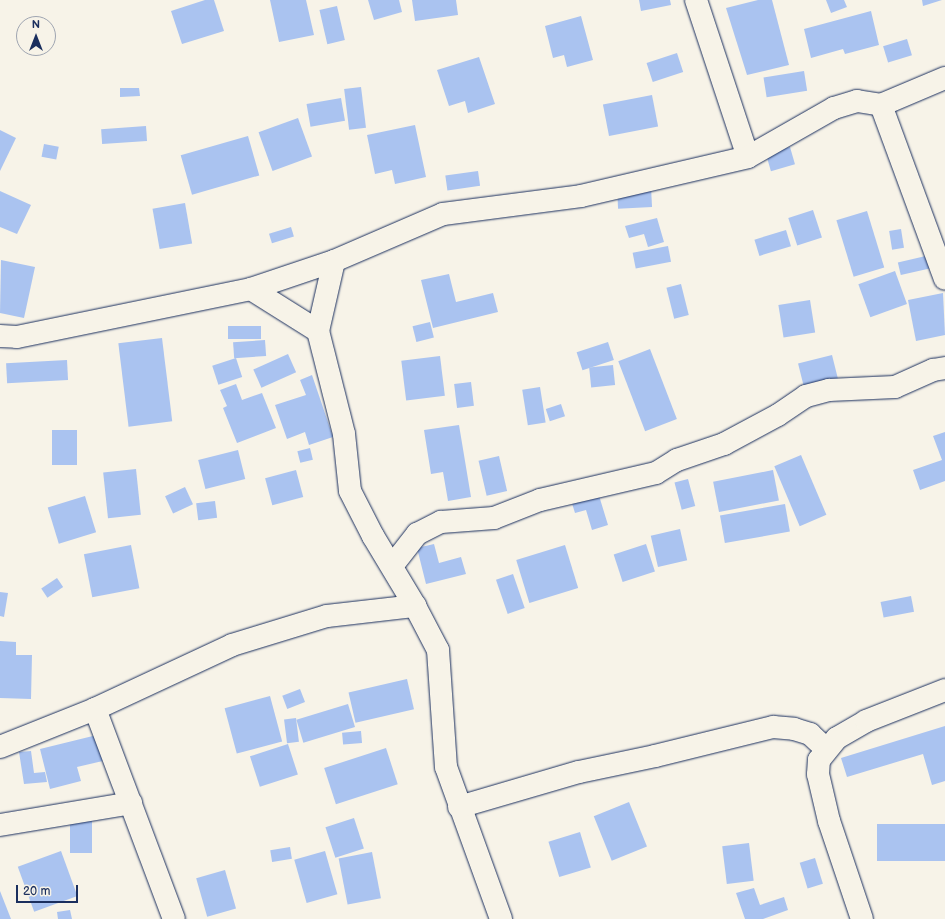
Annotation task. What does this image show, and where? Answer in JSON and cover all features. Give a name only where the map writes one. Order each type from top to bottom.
[{"type":"street","points":[[696,0],[748,157]]},
{"type":"street","points":[[0,336],[17,337],[251,288],[334,261],[443,214],[581,196],[748,157],[834,108],[857,101],[881,105],[945,78]]},
{"type":"street","points":[[881,105],[945,279]]},
{"type":"street","points":[[334,261],[318,331],[344,434],[350,491],[372,536],[392,566],[438,650],[446,767],[459,807],[501,919]]},
{"type":"street","points":[[251,288],[318,331]]},
{"type":"street","points":[[392,566],[417,534],[441,522],[494,518],[540,500],[656,473],[677,460],[724,444],[778,415],[806,396],[829,390],[895,387],[933,370],[945,368]]},
{"type":"street","points":[[0,747],[96,709],[232,646],[327,616],[415,606]]},
{"type":"street","points":[[862,919],[829,821],[818,774],[819,760],[826,749],[837,738],[866,721],[945,690]]},
{"type":"street","points":[[96,709],[174,919]]},
{"type":"street","points":[[459,807],[579,772],[655,756],[773,727],[794,729],[810,734],[826,749]]},
{"type":"street","points":[[0,825],[131,803]]},
{"type":"building","points":[[205,0],[214,0],[224,31],[182,44],[171,11]]},
{"type":"building","points":[[270,0],[306,0],[314,35],[279,42]]},
{"type":"building","points":[[368,0],[399,0],[402,12],[374,20]]},
{"type":"building","points":[[412,0],[456,0],[458,15],[415,21]]},
{"type":"building","points":[[639,0],[670,0],[671,5],[641,11]]},
{"type":"building","points":[[758,0],[772,0],[789,65],[747,75],[726,8]]},
{"type":"building","points":[[826,0],[844,0],[847,7],[831,13]]},
{"type":"building","points":[[922,0],[942,0],[923,6]]},
{"type":"building","points":[[337,6],[345,40],[327,44],[319,10]]},
{"type":"building","points":[[871,11],[879,45],[845,54],[843,49],[811,58],[804,29]]},
{"type":"building","points":[[581,16],[593,60],[567,67],[564,55],[553,58],[545,26]]},
{"type":"building","points":[[907,39],[912,55],[888,63],[883,46]]},
{"type":"building","points":[[677,53],[683,72],[653,82],[647,63]]},
{"type":"building","points":[[479,57],[495,104],[468,113],[465,101],[449,106],[437,70]]},
{"type":"building","points":[[804,71],[807,91],[767,97],[764,77]]},
{"type":"building","points":[[361,87],[366,128],[349,130],[344,89]]},
{"type":"building","points":[[120,88],[139,88],[140,96],[120,97]]},
{"type":"building","points":[[652,95],[658,126],[609,136],[603,105]]},
{"type":"building","points":[[341,98],[345,121],[311,127],[307,104]]},
{"type":"building","points":[[298,118],[312,157],[273,171],[259,132]]},
{"type":"building","points":[[415,125],[426,177],[395,184],[392,170],[375,174],[367,135]]},
{"type":"building","points":[[146,126],[147,141],[102,144],[101,129]]},
{"type":"building","points":[[0,130],[16,138],[0,171]]},
{"type":"building","points":[[248,136],[259,175],[192,195],[181,155]]},
{"type":"building","points":[[44,144],[59,147],[56,160],[42,157]]},
{"type":"building","points":[[790,147],[795,164],[771,171],[766,154]]},
{"type":"building","points":[[478,171],[480,186],[447,190],[445,176]]},
{"type":"building","points":[[651,187],[652,207],[618,209],[617,189]]},
{"type":"building","points":[[0,191],[31,205],[17,234],[0,227]]},
{"type":"building","points":[[185,203],[192,243],[160,249],[153,209]]},
{"type":"building","points":[[813,210],[822,238],[797,246],[788,218]]},
{"type":"building","points":[[867,211],[884,267],[854,277],[836,220]]},
{"type":"building","points":[[657,218],[664,242],[648,247],[644,234],[629,238],[625,226]]},
{"type":"building","points":[[291,227],[294,237],[272,243],[269,234]]},
{"type":"building","points":[[901,229],[904,248],[892,250],[889,231]]},
{"type":"building","points":[[786,230],[791,246],[759,256],[754,240]]},
{"type":"building","points":[[668,246],[671,262],[636,269],[633,253]]},
{"type":"building","points":[[930,255],[933,268],[901,275],[898,262]]},
{"type":"building","points":[[1,260],[35,267],[24,318],[0,313]]},
{"type":"building","points":[[895,271],[907,304],[870,317],[858,284]]},
{"type":"building","points":[[449,274],[456,302],[493,293],[498,312],[433,328],[421,280]]},
{"type":"building","points":[[681,284],[689,315],[674,319],[666,288]]},
{"type":"building","points":[[943,293],[945,335],[916,341],[908,300]]},
{"type":"building","points":[[810,300],[815,333],[784,338],[778,305]]},
{"type":"building","points":[[430,322],[434,338],[416,342],[413,326]]},
{"type":"building","points":[[228,326],[261,326],[261,339],[228,339]]},
{"type":"building","points":[[162,338],[172,421],[129,427],[118,343]]},
{"type":"building","points":[[265,340],[266,356],[234,358],[233,342]]},
{"type":"building","points":[[608,342],[614,360],[582,370],[577,352]]},
{"type":"building","points":[[650,349],[677,419],[645,431],[618,361]]},
{"type":"building","points":[[288,354],[296,372],[261,388],[253,369]]},
{"type":"building","points":[[832,355],[839,384],[805,393],[798,363]]},
{"type":"building","points":[[440,356],[445,396],[406,400],[401,361]]},
{"type":"building","points":[[236,358],[242,377],[218,385],[212,366]]},
{"type":"building","points":[[67,360],[68,380],[7,383],[6,363]]},
{"type":"building","points":[[613,365],[615,385],[591,387],[589,368]]},
{"type":"building","points":[[312,375],[333,437],[309,445],[305,432],[287,439],[275,405],[306,395],[300,380]]},
{"type":"building","points":[[471,382],[474,406],[457,408],[454,384]]},
{"type":"building","points":[[236,384],[242,400],[262,393],[276,428],[237,443],[223,408],[227,406],[220,390]]},
{"type":"building","points":[[540,387],[546,423],[528,425],[522,390]]},
{"type":"building","points":[[561,404],[565,416],[550,421],[546,409]]},
{"type":"building","points":[[459,425],[471,497],[448,501],[443,472],[431,474],[424,430]]},
{"type":"building","points":[[52,430],[77,430],[77,465],[52,465]]},
{"type":"building","points":[[945,432],[945,481],[920,490],[913,470],[942,460],[933,436]]},
{"type":"building","points":[[310,448],[313,460],[300,463],[297,451]]},
{"type":"building","points":[[238,450],[245,479],[205,489],[198,460]]},
{"type":"building","points":[[801,455],[826,515],[800,526],[774,466]]},
{"type":"building","points":[[499,456],[507,491],[487,496],[479,461]]},
{"type":"building","points":[[136,469],[141,515],[108,518],[103,472]]},
{"type":"building","points":[[296,470],[303,497],[272,505],[265,478]]},
{"type":"building","points":[[773,470],[779,500],[719,512],[713,482]]},
{"type":"building","points":[[688,479],[695,506],[682,510],[674,483]]},
{"type":"building","points":[[185,487],[193,504],[173,514],[165,496]]},
{"type":"building","points":[[597,489],[608,525],[592,530],[586,510],[575,513],[570,497]]},
{"type":"building","points":[[85,496],[96,532],[59,544],[48,507]]},
{"type":"building","points":[[215,501],[217,518],[198,520],[196,503]]},
{"type":"building","points":[[785,504],[790,532],[725,543],[720,515]]},
{"type":"building","points":[[680,529],[687,560],[658,567],[651,536]]},
{"type":"building","points":[[434,544],[439,563],[461,557],[466,574],[426,584],[417,548]]},
{"type":"building","points":[[646,544],[655,572],[623,582],[614,555]]},
{"type":"building","points":[[131,545],[139,588],[92,597],[84,554]]},
{"type":"building","points":[[565,545],[578,588],[529,603],[516,560]]},
{"type":"building","points":[[513,574],[525,608],[508,614],[496,580]]},
{"type":"building","points":[[57,578],[63,587],[47,598],[41,589]]},
{"type":"building","points":[[0,592],[8,593],[4,617],[0,616]]},
{"type":"building","points":[[911,596],[914,612],[884,618],[881,602]]},
{"type":"building","points":[[0,641],[16,642],[16,655],[32,655],[31,699],[0,698]]},
{"type":"building","points":[[407,679],[414,709],[356,723],[349,692]]},
{"type":"building","points":[[300,689],[305,702],[287,709],[282,696]]},
{"type":"building","points":[[270,696],[282,741],[237,754],[225,708]]},
{"type":"building","points":[[348,704],[355,727],[303,743],[296,720]]},
{"type":"building","points":[[296,718],[299,742],[287,743],[284,719]]},
{"type":"building","points":[[945,726],[945,781],[932,785],[923,754],[847,777],[841,758]]},
{"type":"building","points":[[361,731],[362,743],[343,745],[342,733]]},
{"type":"building","points":[[101,734],[107,760],[77,767],[81,781],[50,789],[40,749]]},
{"type":"building","points":[[288,744],[298,774],[260,787],[250,756]]},
{"type":"building","points":[[386,748],[398,784],[336,804],[324,768]]},
{"type":"building","points":[[31,751],[34,773],[45,772],[47,782],[24,784],[19,752]]},
{"type":"building","points":[[629,802],[647,847],[612,861],[594,816]]},
{"type":"building","points":[[354,818],[364,848],[335,858],[325,827]]},
{"type":"building","points":[[70,820],[92,820],[92,853],[70,853]]},
{"type":"building","points":[[877,824],[945,824],[945,861],[877,861]]},
{"type":"building","points":[[580,832],[591,867],[559,877],[548,842]]},
{"type":"building","points":[[749,843],[754,881],[727,884],[722,846]]},
{"type":"building","points":[[290,847],[292,859],[272,862],[270,850]]},
{"type":"building","points":[[61,851],[77,896],[34,912],[18,867]]},
{"type":"building","points":[[325,851],[337,894],[307,903],[294,860]]},
{"type":"building","points":[[372,852],[381,898],[348,905],[339,858]]},
{"type":"building","points":[[815,858],[823,884],[808,888],[800,863]]},
{"type":"building","points":[[225,870],[236,908],[207,917],[196,878]]},
{"type":"building","points":[[754,888],[760,905],[784,897],[788,910],[763,919],[745,919],[736,893]]},
{"type":"building","points":[[0,891],[11,919],[0,919]]},
{"type":"building","points":[[70,910],[72,919],[58,919],[57,912]]}]
